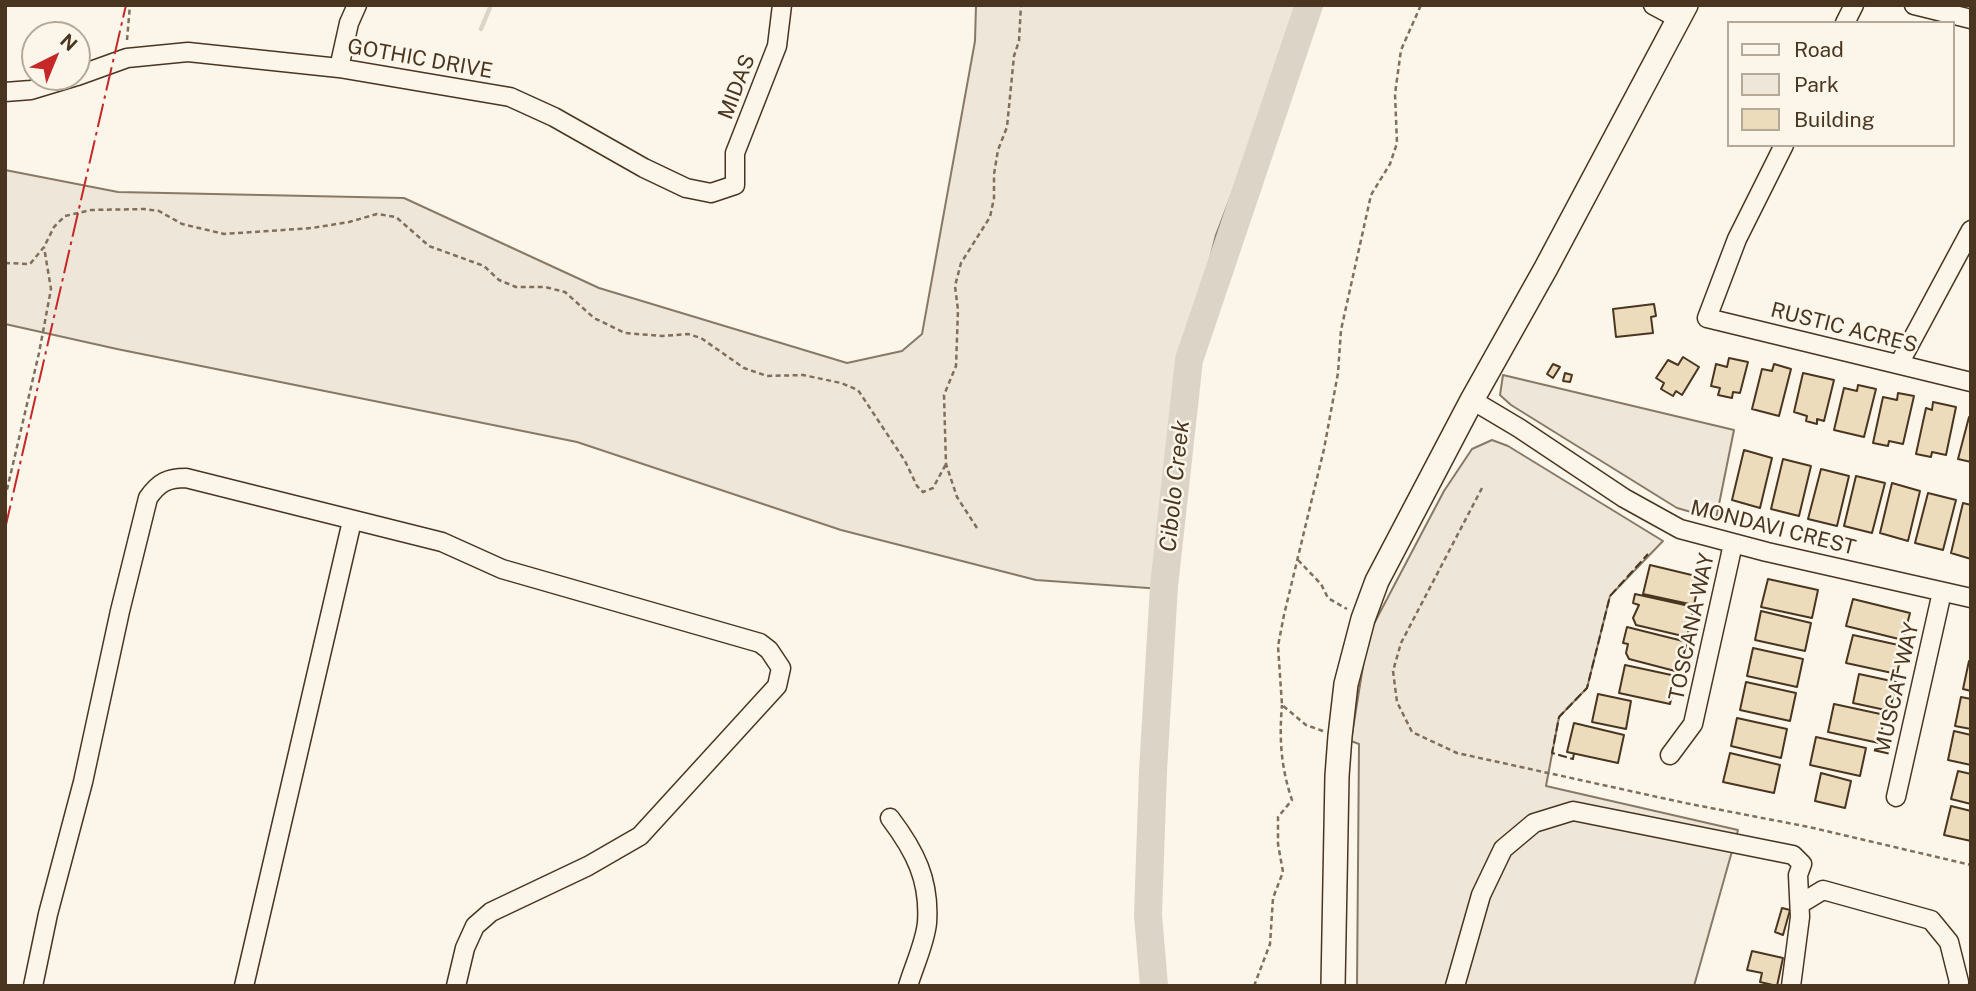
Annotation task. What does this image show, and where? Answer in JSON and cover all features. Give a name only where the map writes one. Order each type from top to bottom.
[{"type":"main road","points":[[1333,986],[1340,736],[1346,684],[1363,619],[1377,581],[1472,400],[1546,268],[1682,12]]},
{"type":"street","points":[[339,68],[349,23],[357,5]]},
{"type":"street","name":"MIDAS","points":[[735,185],[735,153],[777,46],[782,5]]},
{"type":"street","points":[[1653,5],[1682,12]]},
{"type":"street","points":[[1846,21],[1854,5]]},
{"type":"street","points":[[1914,5],[1971,19]]},
{"type":"street","name":"GOTHIC DRIVE","points":[[91,71],[127,58],[188,52],[339,68],[510,97],[554,117],[644,168],[686,188],[710,194],[735,185]]},
{"type":"street","name":"RUSTIC ACRES","points":[[1783,147],[1737,239],[1707,318],[1971,382]]},
{"type":"street","points":[[1899,365],[1971,230]]},
{"type":"street","name":"MONDAVI CREST","points":[[1472,400],[1624,498],[1680,529],[1733,544],[1971,598]]},
{"type":"street","points":[[33,986],[148,498],[157,485],[171,478],[187,478],[442,542],[502,569],[760,643],[789,667],[777,686],[640,836],[589,866],[491,912],[475,926],[465,948],[456,986]]},
{"type":"street","points":[[244,986],[352,521]]},
{"type":"street","name":"TOSCANA WAY","points":[[1670,755],[1693,724],[1733,544]]},
{"type":"street","name":"MUSCAT WAY","points":[[1896,797],[1942,592]]},
{"type":"street","points":[[1455,986],[1481,895],[1503,849],[1534,823],[1573,811],[1793,855],[1802,864],[1798,875],[1800,918],[1791,986]]},
{"type":"street","points":[[890,818],[906,840],[925,877],[927,925],[908,986]]},
{"type":"street","points":[[1800,904],[1823,890],[1931,920],[1949,942],[1958,986]]},
{"type":"path","points":[[127,58],[130,5]]},
{"type":"path","points":[[977,528],[957,497],[946,464],[944,395],[956,366],[956,286],[961,263],[990,217],[998,150],[1007,127],[1014,56],[1019,41],[1021,5]]},
{"type":"path","points":[[1254,986],[1270,944],[1273,898],[1283,872],[1278,844],[1278,817],[1292,800],[1279,742],[1282,705],[1278,646],[1283,615],[1324,449],[1338,373],[1340,330],[1371,195],[1390,164],[1397,143],[1395,94],[1401,50],[1421,5]]},
{"type":"path","points":[[5,263],[30,264],[44,247],[54,227],[65,216],[91,210],[144,208],[159,211],[182,225],[225,234],[312,228],[377,214],[396,217],[429,246],[484,266],[499,280],[516,286],[545,287],[565,292],[594,318],[625,333],[662,336],[688,334],[701,338],[744,368],[767,376],[803,375],[841,383],[858,390],[923,492],[933,488],[946,464]]},
{"type":"path","points":[[5,498],[51,289],[44,247]]},
{"type":"path","points":[[1482,488],[1401,643],[1393,671],[1396,702],[1412,732],[1457,753],[1685,803],[1810,827],[1971,865]]},
{"type":"path","points":[[1298,560],[1321,584],[1328,597],[1363,619]]},
{"type":"path","points":[[1282,705],[1306,725],[1340,736]]},
{"type":"green space","points":[[976,5],[1323,5],[1276,79],[1216,235],[1180,378],[1160,531],[1162,589],[1036,580],[841,530],[577,442],[5,324],[5,170],[118,192],[404,198],[599,288],[847,363],[902,351],[922,334],[975,41]]},
{"type":"green space","points":[[1503,375],[1734,430],[1716,519],[1677,508],[1511,405],[1500,395]]},
{"type":"green space","points":[[1492,440],[1508,446],[1663,541],[1610,596],[1587,688],[1559,717],[1546,786],[1738,830],[1694,986],[1357,986],[1359,744],[1351,741],[1368,635],[1444,491],[1472,449]]},
{"type":"building","points":[[1654,304],[1656,316],[1651,317],[1653,333],[1616,337],[1613,309]]},
{"type":"building","points":[[1683,357],[1699,367],[1682,395],[1676,391],[1673,396],[1661,389],[1664,383],[1656,378],[1668,360],[1678,365]]},
{"type":"building","points":[[1729,358],[1748,362],[1740,393],[1733,392],[1732,398],[1718,395],[1720,388],[1711,386],[1716,364],[1727,367]]},
{"type":"building","points":[[1553,364],[1560,367],[1553,378],[1547,374]]},
{"type":"building","points":[[1774,364],[1791,369],[1779,416],[1752,409],[1762,369],[1772,371]]},
{"type":"building","points":[[1565,373],[1572,375],[1570,382],[1563,381]]},
{"type":"building","points":[[1803,373],[1834,380],[1824,421],[1817,419],[1817,424],[1806,421],[1807,416],[1794,412]]},
{"type":"building","points":[[1858,385],[1876,389],[1864,437],[1834,430],[1844,388],[1857,391]]},
{"type":"building","points":[[1898,393],[1914,396],[1903,444],[1889,441],[1888,446],[1873,443],[1883,397],[1897,400]]},
{"type":"building","points":[[1933,402],[1956,407],[1946,455],[1932,452],[1931,457],[1916,454],[1926,408],[1932,410]]},
{"type":"building","points":[[1969,417],[1971,418],[1971,462],[1958,459]]},
{"type":"building","points":[[1744,450],[1772,458],[1760,508],[1732,500]]},
{"type":"building","points":[[1783,459],[1811,466],[1799,516],[1771,509]]},
{"type":"building","points":[[1821,469],[1849,476],[1837,526],[1808,519]]},
{"type":"building","points":[[1856,476],[1885,483],[1872,533],[1844,526]]},
{"type":"building","points":[[1892,483],[1920,491],[1908,541],[1880,533]]},
{"type":"building","points":[[1928,493],[1956,500],[1943,550],[1915,543]]},
{"type":"building","points":[[1963,503],[1971,505],[1971,559],[1951,553]]},
{"type":"building","points":[[1650,565],[1700,577],[1694,605],[1643,594]]},
{"type":"building","points":[[1768,579],[1818,590],[1812,618],[1761,607]]},
{"type":"building","points":[[1635,594],[1694,607],[1687,637],[1636,625],[1633,618],[1639,605],[1633,603]]},
{"type":"building","points":[[1853,599],[1910,613],[1903,640],[1846,626]]},
{"type":"building","points":[[1761,611],[1811,623],[1805,651],[1755,640]]},
{"type":"building","points":[[1627,627],[1687,642],[1679,672],[1629,659],[1626,653],[1628,644],[1623,643]]},
{"type":"building","points":[[1853,635],[1903,646],[1897,674],[1846,663]]},
{"type":"building","points":[[1753,648],[1803,659],[1797,687],[1747,676]]},
{"type":"building","points":[[1971,661],[1971,691],[1963,689]]},
{"type":"building","points":[[1625,665],[1676,676],[1670,704],[1619,693]]},
{"type":"building","points":[[1859,674],[1896,682],[1890,711],[1853,703]]},
{"type":"building","points":[[1746,682],[1796,693],[1790,721],[1740,710]]},
{"type":"building","points":[[1598,694],[1631,701],[1626,729],[1592,722]]},
{"type":"building","points":[[1961,697],[1971,699],[1971,729],[1955,726]]},
{"type":"building","points":[[1834,704],[1885,715],[1879,743],[1828,732]]},
{"type":"building","points":[[1737,718],[1787,729],[1781,758],[1731,746]]},
{"type":"building","points":[[1574,723],[1624,735],[1618,763],[1567,752]]},
{"type":"building","points":[[1954,731],[1971,735],[1971,765],[1948,760]]},
{"type":"building","points":[[1816,737],[1866,748],[1860,776],[1810,765]]},
{"type":"building","points":[[1730,753],[1780,765],[1774,793],[1723,782]]},
{"type":"building","points":[[1958,771],[1971,774],[1971,804],[1951,799]]},
{"type":"building","points":[[1821,773],[1851,781],[1845,808],[1815,801]]},
{"type":"building","points":[[1951,806],[1971,811],[1971,841],[1944,835]]},
{"type":"building","points":[[1782,908],[1790,910],[1783,935],[1775,932]]},
{"type":"building","points":[[1752,951],[1783,958],[1777,986],[1760,982],[1762,973],[1747,970]]},
{"type":"waterway","points":[[481,29],[491,5]]},
{"type":"waterway","name":"Cibolo Creek","points":[[1154,986],[1148,915],[1153,771],[1164,586],[1189,360],[1309,5]]},
{"type":"fence","points":[[1574,753],[1573,759],[1552,753],[1559,717],[1587,688],[1610,596],[1648,554]]},
{"type":"power","points":[[5,529],[126,5]]}]
